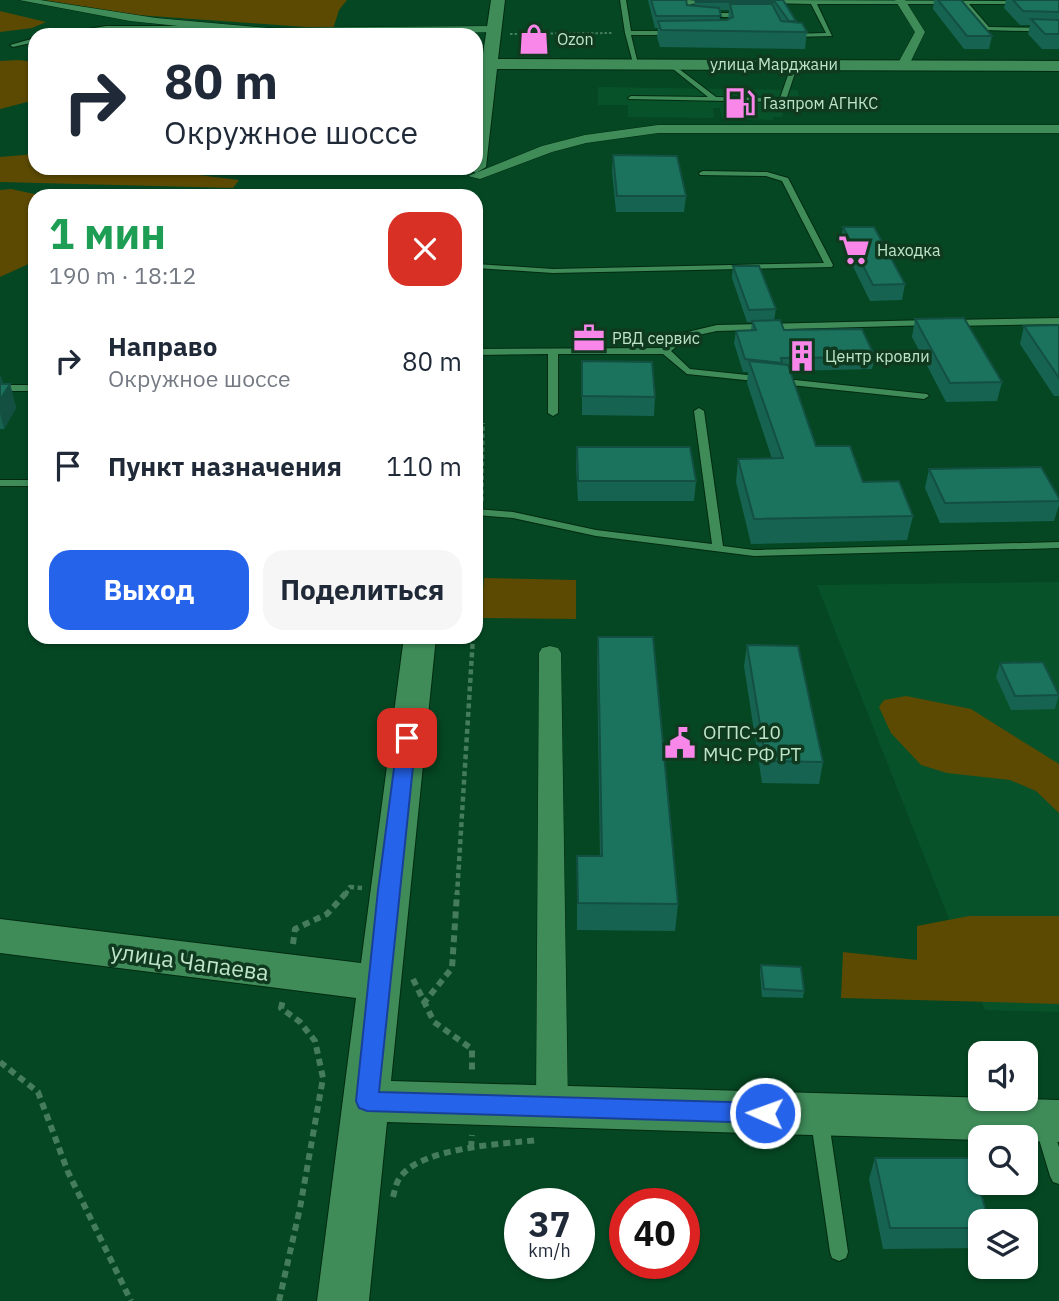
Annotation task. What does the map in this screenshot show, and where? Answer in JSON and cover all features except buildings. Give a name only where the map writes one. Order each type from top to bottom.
[{"type":"street","points":[[24,0],[136,18],[227,28]]},
{"type":"street","points":[[483,112],[498,0]]},
{"type":"street","points":[[901,1],[920,32],[903,65]]},
{"type":"street","points":[[483,29],[494,29]]},
{"type":"street","name":"улица Марджани","points":[[489,64],[1059,66]]},
{"type":"street","points":[[483,174],[547,149],[585,139],[658,129],[1059,129]]},
{"type":"street","points":[[343,1301],[380,984],[388,890],[419,644]]},
{"type":"street","points":[[547,1123],[550,653]]},
{"type":"street","name":"улица Чапаева","points":[[0,936],[380,984]]},
{"type":"street","points":[[367,1101],[547,1123],[819,1114],[1050,1121]]},
{"type":"lane","points":[[623,0],[636,64]]},
{"type":"lane","points":[[784,35],[830,35],[813,1]]},
{"type":"lane","points":[[963,1],[987,29],[1059,30]]},
{"type":"lane","points":[[719,2],[688,2],[691,15],[748,15]]},
{"type":"lane","points":[[760,2],[1023,3]]},
{"type":"lane","points":[[722,15],[724,24]]},
{"type":"lane","points":[[628,33],[677,33]]},
{"type":"lane","points":[[13,45],[28,42]]},
{"type":"lane","points":[[670,64],[715,99]]},
{"type":"lane","points":[[631,98],[783,100],[794,64]]},
{"type":"lane","points":[[483,266],[553,271],[829,265],[785,180],[767,174],[703,173]]},
{"type":"lane","points":[[483,352],[665,351],[686,335],[718,328],[1059,321]]},
{"type":"lane","points":[[665,351],[687,371],[924,396]]},
{"type":"lane","points":[[553,352],[553,413]]},
{"type":"lane","points":[[0,388],[28,387]]},
{"type":"lane","points":[[699,411],[718,548]]},
{"type":"lane","points":[[0,483],[28,483]]},
{"type":"lane","points":[[483,513],[513,515],[596,533],[754,553],[1059,545]]},
{"type":"lane","points":[[819,1114],[839,1252]]},
{"type":"lane","points":[[1050,1121],[1059,1176]]},
{"type":"path","points":[[422,1005],[452,968],[473,644]]},
{"type":"path","points":[[0,1062],[38,1092],[68,1172],[131,1301]]},
{"type":"path","points":[[392,1199],[402,1175],[432,1158],[547,1123]]},
{"type":"shaded area","points":[[44,0],[347,0],[339,10],[333,28],[137,15]]},
{"type":"shaded area","points":[[0,11],[46,22],[32,28],[0,32]]},
{"type":"shaded area","points":[[0,61],[28,61],[28,102],[0,109]]},
{"type":"shaded area","points":[[598,87],[797,90],[804,110],[782,110],[783,117],[773,117],[773,120],[722,119],[720,108],[713,108],[714,118],[628,117],[628,105],[598,105]]},
{"type":"shaded area","points":[[28,155],[28,175],[199,175],[239,180],[233,188],[0,182],[0,157]]},
{"type":"shaded area","points":[[0,190],[28,193],[28,264],[0,277]]},
{"type":"shaded area","points":[[484,578],[576,580],[576,619],[483,618]]},
{"type":"shaded area","points":[[1059,582],[1059,1012],[985,1010],[817,585]]},
{"type":"shaded area","points":[[906,696],[971,709],[1059,764],[1059,813],[1036,791],[1010,780],[947,773],[921,765],[891,733],[879,707],[884,700]]},
{"type":"shaded area","points":[[969,916],[1059,916],[1059,1004],[841,998],[843,952],[917,960],[917,926]]},
{"type":"place","name":"Ozon","points":[[534,39]]},
{"type":"place","name":"Газпром АГНКС","points":[[740,103]]},
{"type":"place","name":"Находка","points":[[854,250]]},
{"type":"place","name":"РВД сервис","points":[[589,338]]},
{"type":"place","name":"Центр кровли","points":[[802,356]]},
{"type":"place","name":"ОГПС-10 МЧС РФ РТ","points":[[680,743]]},
{"type":"route","points":[[407,738],[388,890],[367,1101],[765,1113]]}]
